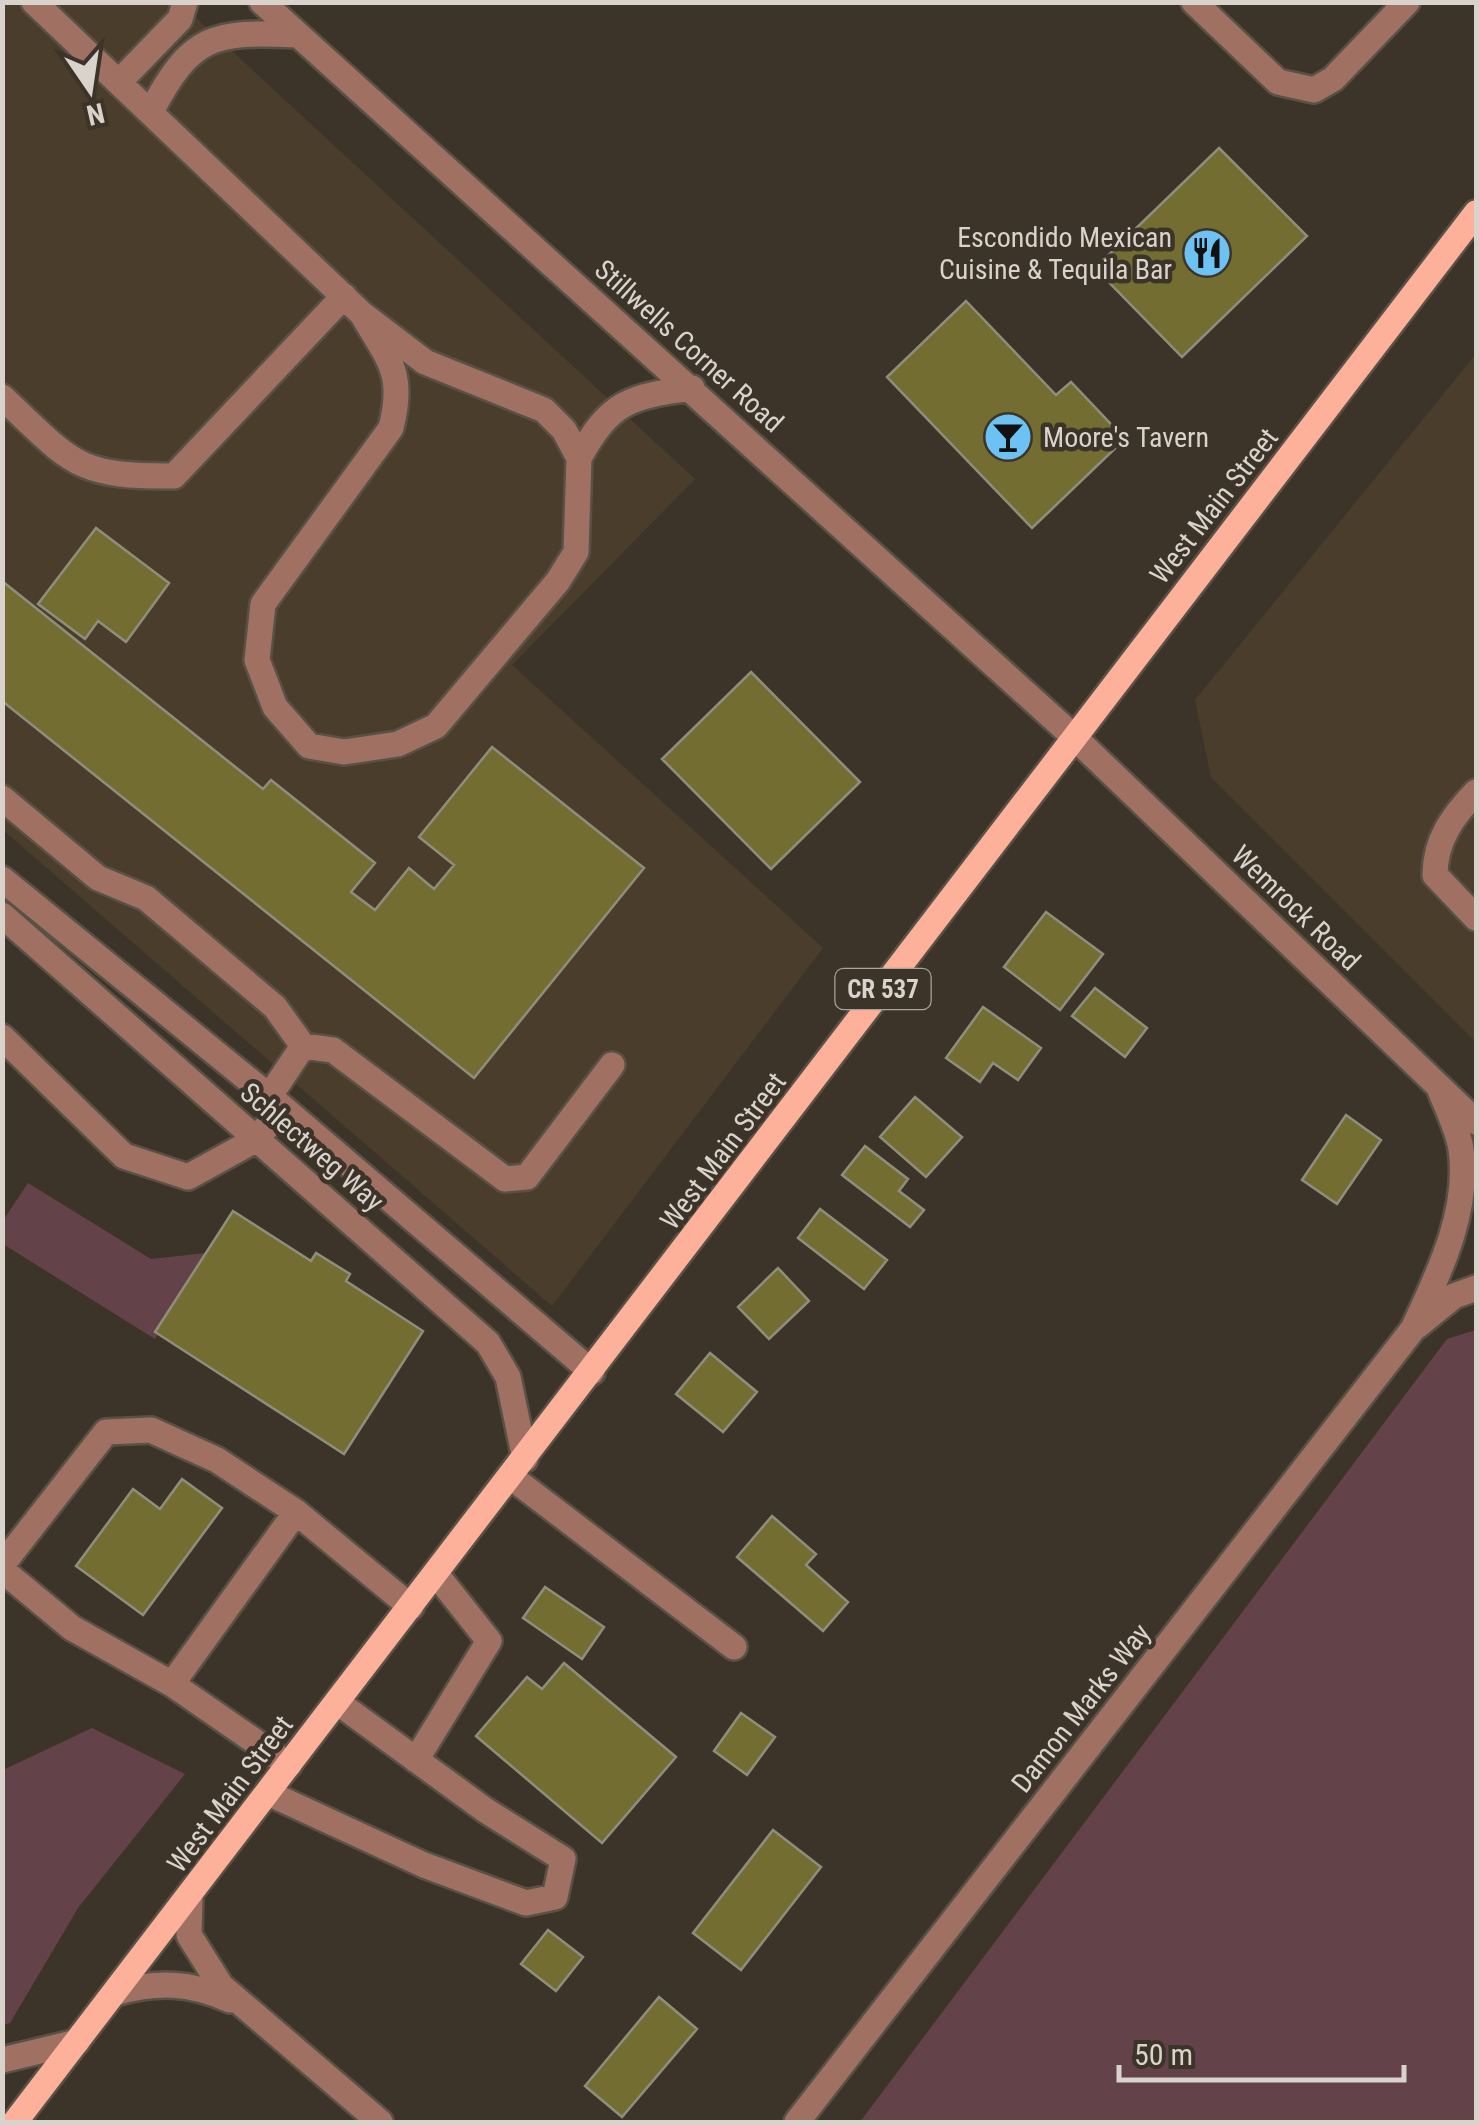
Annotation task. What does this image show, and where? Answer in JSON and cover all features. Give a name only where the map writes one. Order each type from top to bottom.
[{"type":"main road","name":"West Main Street","points":[[15,2122],[1476,214]]},
{"type":"street","points":[[34,2],[353,305],[424,362],[544,410],[564,430],[579,458]]},
{"type":"street","points":[[120,81],[172,28],[185,2]]},
{"type":"street","name":"Stillwells Corner Road","points":[[262,2],[1074,737]]},
{"type":"street","points":[[1194,2],[1278,82],[1314,90],[1333,79],[1407,2]]},
{"type":"street","points":[[152,110],[174,68],[189,51],[217,39],[252,33],[296,35]]},
{"type":"street","points":[[2,397],[72,462],[113,476],[174,476],[353,305]]},
{"type":"street","points":[[353,305],[396,372],[399,396],[390,428],[263,604],[258,660],[275,707],[310,746],[344,752],[398,744],[436,726],[558,581],[576,552],[579,458],[597,426],[634,397],[692,388]]},
{"type":"street","name":"Wemrock Road","points":[[1074,737],[1476,1122]]},
{"type":"street","points":[[1476,792],[1442,836],[1434,874],[1476,918]]},
{"type":"street","points":[[2,798],[98,878],[146,898],[276,1007],[303,1046],[332,1050],[505,1179],[527,1177],[612,1064]]},
{"type":"street","name":"Schlectweg Way","points":[[2,879],[276,1102],[592,1372]]},
{"type":"street","name":"Schlectweg Way","points":[[2,916],[488,1343],[508,1378],[518,1468]]},
{"type":"street","points":[[2,1037],[124,1156],[188,1176],[257,1138],[303,1046]]},
{"type":"street","name":"Damon Marks Way","points":[[1413,1330],[1440,1271],[1454,1224],[1459,1185],[1461,1149],[1439,1085]]},
{"type":"street","name":"Damon Marks Way","points":[[798,2122],[1413,1330],[1454,1296],[1476,1288]]},
{"type":"street","points":[[289,1765],[172,1684],[72,1628],[2,1567],[106,1432],[151,1430],[216,1460],[296,1512],[411,1606]]},
{"type":"street","points":[[518,1468],[734,1647]]},
{"type":"street","points":[[172,1684],[296,1512]]},
{"type":"street","points":[[416,1760],[489,1641],[436,1574]]},
{"type":"street","points":[[268,1793],[424,1865],[526,1903],[555,1897],[563,1859],[337,1702]]},
{"type":"street","points":[[190,1897],[189,1935],[202,1961],[235,2002],[380,2122]]},
{"type":"street","points":[[114,1993],[144,1984],[178,1984],[204,1988],[235,2002]]},
{"type":"street","points":[[2,2060],[77,2042]]},
{"type":"shaded area","points":[[3,3],[180,3],[695,479],[512,665],[823,948],[552,1306],[3,830]]},
{"type":"shaded area","points":[[1476,354],[1476,1042],[1211,777],[1195,700]]},
{"type":"shaded area","points":[[28,1183],[151,1259],[206,1253],[155,1339],[3,1244],[2,1222]]},
{"type":"shaded area","points":[[1476,1330],[1476,2122],[860,2122],[1447,1339]]},
{"type":"shaded area","points":[[92,1728],[185,1774],[78,1908],[10,2023],[3,2025],[3,1770]]},
{"type":"building","points":[[1219,148],[1307,236],[1182,357],[1095,268]]},
{"type":"building","points":[[966,301],[1056,395],[1071,382],[1125,439],[1032,528],[887,377]]},
{"type":"building","points":[[96,528],[169,583],[126,642],[98,621],[85,639],[38,604]]},
{"type":"building","points":[[2,581],[263,789],[271,780],[375,863],[351,892],[375,910],[409,868],[434,889],[454,865],[419,837],[492,747],[644,868],[474,1078],[2,701]]},
{"type":"building","points":[[751,672],[860,782],[771,869],[662,759]]},
{"type":"building","points":[[1046,912],[1103,954],[1060,1010],[1004,967]]},
{"type":"building","points":[[1095,988],[1147,1028],[1125,1057],[1072,1016]]},
{"type":"building","points":[[983,1007],[1041,1048],[1018,1080],[993,1063],[980,1082],[946,1058]]},
{"type":"building","points":[[915,1097],[962,1137],[926,1177],[880,1137]]},
{"type":"building","points":[[1346,1115],[1381,1140],[1337,1204],[1302,1180]]},
{"type":"building","points":[[865,1146],[908,1179],[899,1191],[924,1210],[910,1227],[842,1175]]},
{"type":"building","points":[[820,1209],[887,1260],[864,1289],[798,1238]]},
{"type":"building","points":[[233,1211],[311,1261],[316,1253],[350,1274],[346,1281],[423,1331],[344,1454],[155,1332]]},
{"type":"building","points":[[778,1268],[809,1301],[769,1339],[738,1307]]},
{"type":"building","points":[[710,1353],[757,1392],[723,1432],[676,1394]]},
{"type":"building","points":[[182,1479],[222,1508],[143,1615],[76,1566],[133,1489],[160,1509]]},
{"type":"building","points":[[772,1516],[816,1554],[806,1565],[848,1602],[823,1631],[737,1557]]},
{"type":"building","points":[[545,1587],[604,1627],[582,1659],[523,1618]]},
{"type":"building","points":[[564,1663],[676,1757],[602,1843],[476,1736],[527,1677],[542,1689]]},
{"type":"building","points":[[741,1713],[775,1737],[747,1775],[714,1751]]},
{"type":"building","points":[[773,1830],[821,1867],[741,1970],[693,1933]]},
{"type":"building","points":[[548,1930],[583,1957],[556,1991],[521,1964]]},
{"type":"building","points":[[659,1997],[697,2029],[622,2117],[585,2086]]},
{"type":"place","name":"Escondido Mexican Cuisine & Tequila Bar","points":[[1207,253]]},
{"type":"place","name":"Moore's Tavern","points":[[1008,437]]}]
